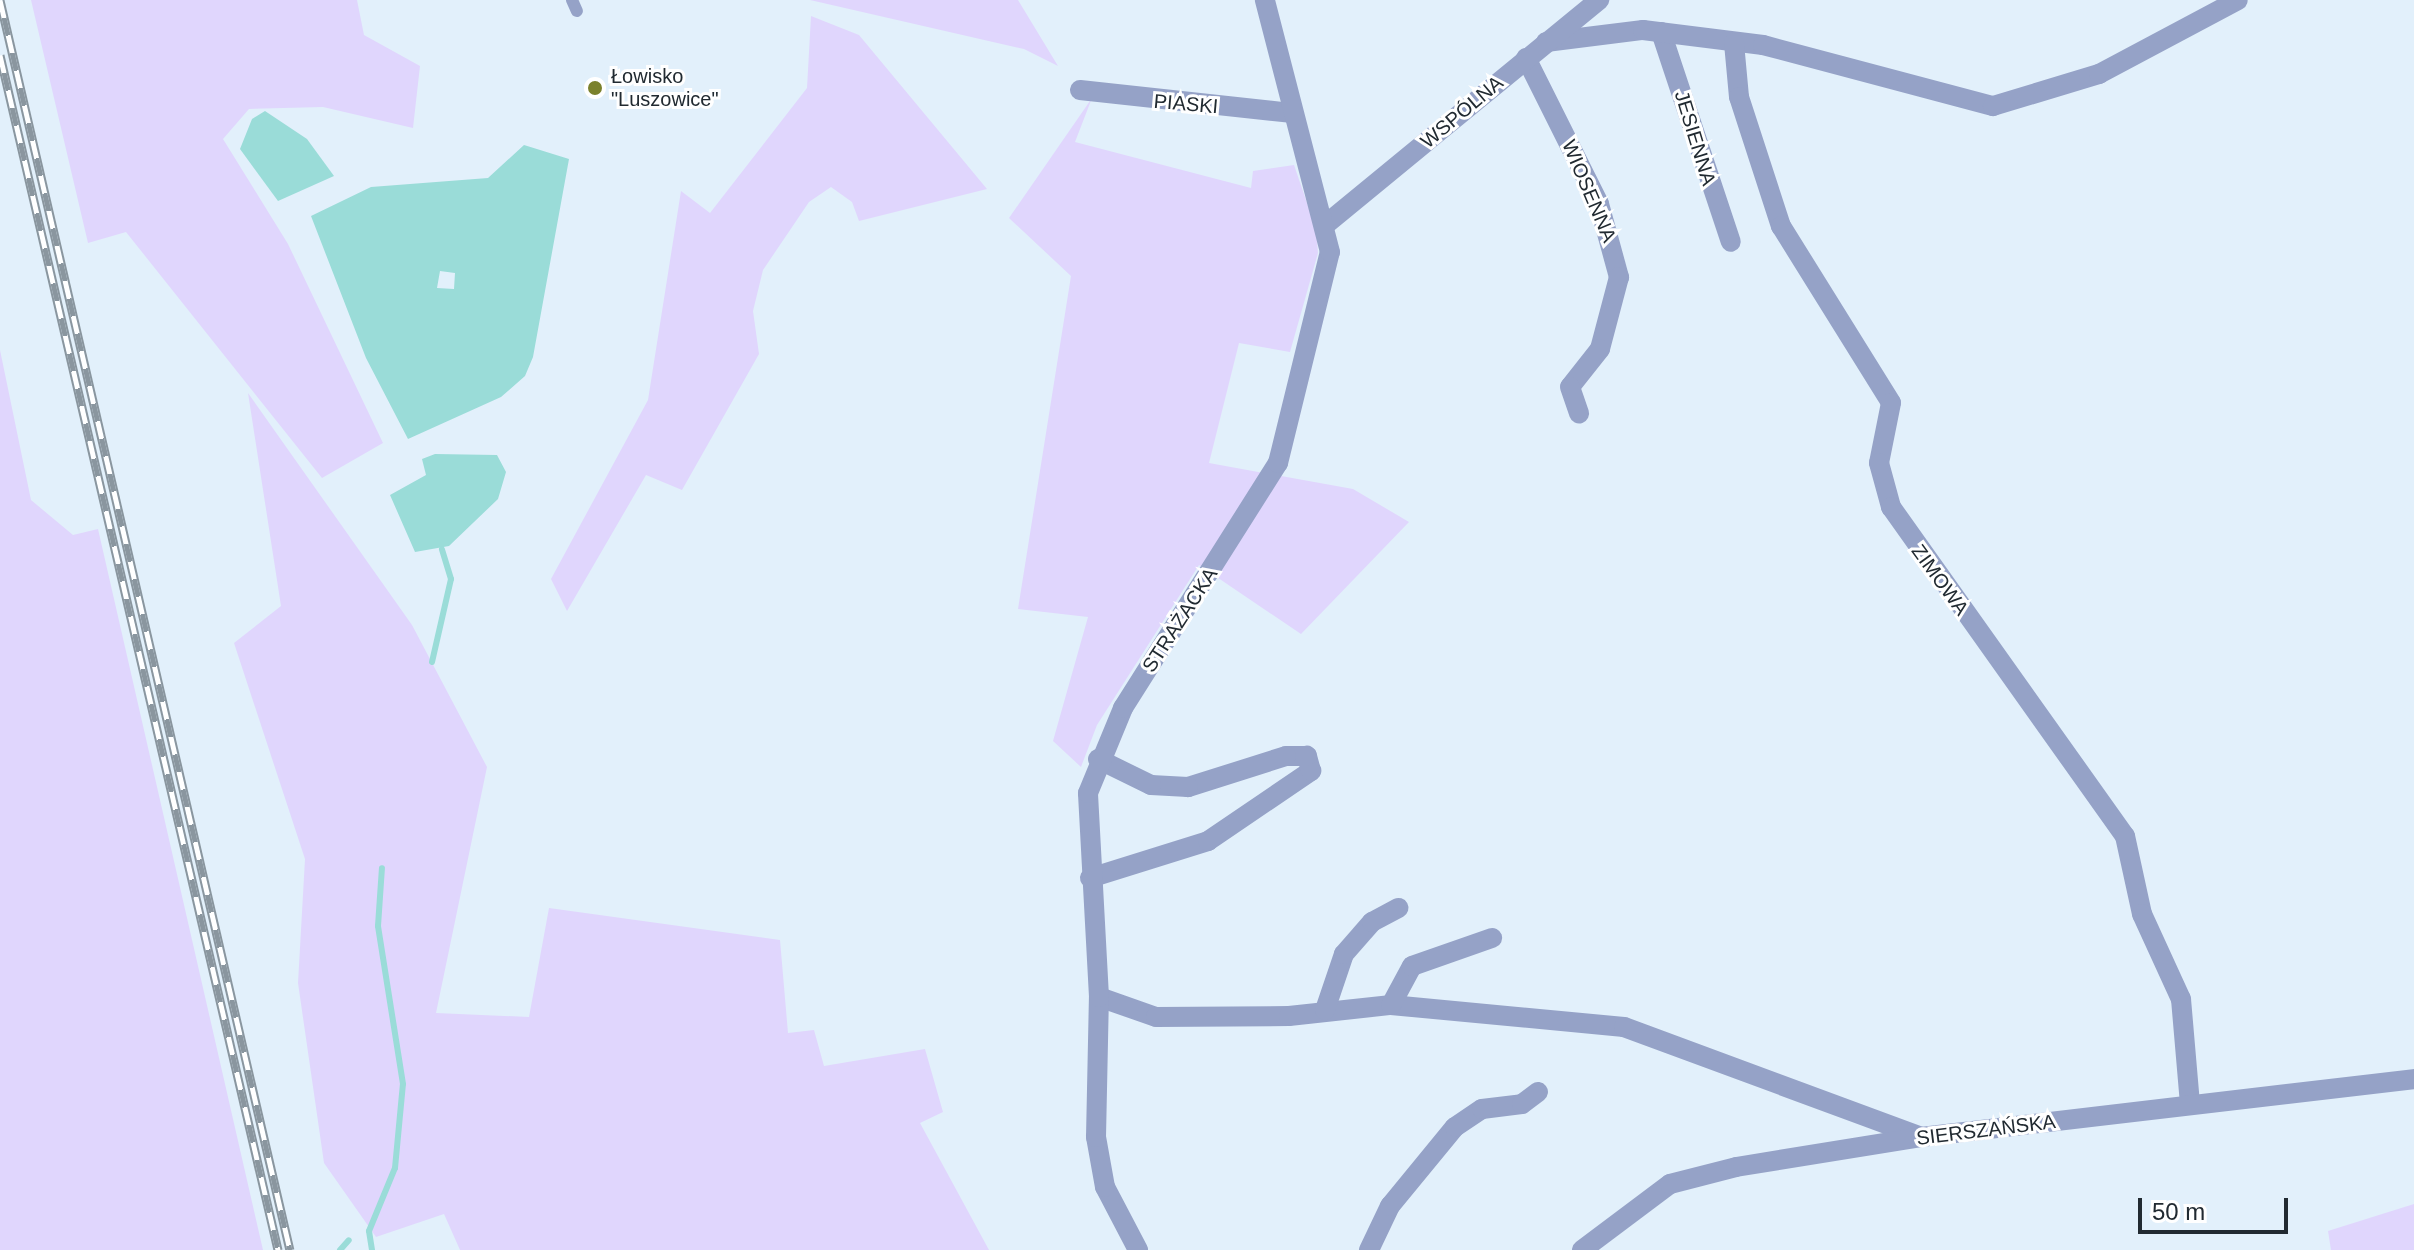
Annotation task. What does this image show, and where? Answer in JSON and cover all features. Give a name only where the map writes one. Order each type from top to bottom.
[{"type":"street","name":"STRAŻACKA","points":[[1138,1250],[1105,1187],[1096,1137],[1099,997],[1090,878],[1088,793],[1098,759],[1278,463],[1330,252],[1265,0]]},
{"type":"street","name":"WSPÓLNA","points":[[1325,225],[1599,0]]},
{"type":"street","points":[[1546,42],[1661,32],[1843,61],[1934,95],[1993,106],[2099,74],[2238,0]]},
{"type":"street","name":"JESIENNA","points":[[1661,32],[1731,242]]},
{"type":"street","name":"ZIMOWA","points":[[1734,43],[1739,97],[1781,226],[1891,403],[1879,463],[1891,507],[2125,836],[2142,914],[2181,999],[2190,1104]]},
{"type":"street","name":"WIOSENNA","points":[[1526,58],[1599,204],[1619,277],[1600,349],[1570,387],[1579,413]]},
{"type":"street","name":"PIASKI","points":[[1080,90],[1293,113]]},
{"type":"street","points":[[1090,878],[1208,841],[1252,817],[1311,771],[1307,756],[1251,765],[1188,787],[1151,785],[1098,759]]},
{"type":"street","points":[[1325,1010],[1344,954],[1372,922],[1398,908]]},
{"type":"street","points":[[1391,1005],[1412,966],[1492,938]]},
{"type":"street","points":[[1099,997],[1156,1017],[1391,1005],[1624,1027],[1921,1137]]},
{"type":"street","name":"SIERSZAŃSKA","points":[[1582,1250],[1670,1184],[1921,1137],[2414,1079]]},
{"type":"street","points":[[1369,1250],[1390,1206],[1455,1127],[1482,1109],[1522,1104],[1538,1092]]},
{"type":"shaded area","points":[[31,0],[357,0],[364,35],[420,66],[413,128],[323,107],[249,109],[223,139],[288,244],[383,443],[322,478],[126,232],[88,243]]},
{"type":"shaded area","points":[[810,0],[1018,0],[1058,66],[1024,49]]},
{"type":"shaded area","points":[[811,16],[859,35],[987,189],[859,221],[852,202],[831,187],[809,202],[763,270],[753,311],[759,354],[682,490],[646,475],[567,611],[551,579],[648,400],[681,191],[710,213],[807,88]]},
{"type":"shaded area","points":[[1092,98],[1075,142],[1251,188],[1253,171],[1294,165],[1316,229],[1318,253],[1290,352],[1239,343],[1209,463],[1353,489],[1409,522],[1301,634],[1199,565],[1097,725],[1081,767],[1053,741],[1088,617],[1018,609],[1071,276],[1009,218]]},
{"type":"shaded area","points":[[265,111],[307,139],[334,176],[278,201],[240,149],[252,119]]},
{"type":"shaded area","points":[[524,145],[569,159],[533,357],[525,376],[501,397],[408,439],[366,358],[311,216],[371,187],[488,178]],"holes":[[[440,271],[455,273],[454,289],[437,288]]]},
{"type":"shaded area","points":[[0,350],[31,500],[73,535],[98,529],[263,1250],[0,1250]]},
{"type":"shaded area","points":[[248,393],[412,625],[487,767],[436,1013],[529,1017],[549,908],[780,940],[788,1033],[814,1030],[824,1066],[925,1049],[943,1112],[920,1123],[989,1250],[460,1250],[444,1214],[376,1237],[324,1163],[298,983],[305,859],[234,643],[281,606]]},
{"type":"shaded area","points":[[435,454],[497,455],[506,472],[498,499],[449,546],[415,552],[390,495],[426,475],[422,459]]},
{"type":"shaded area","points":[[2414,1204],[2414,1250],[2331,1250],[2328,1231]]},
{"type":"waterway","points":[[432,662],[451,579],[442,549]]},
{"type":"waterway","points":[[372,1250],[369,1231],[395,1168],[403,1084],[378,926],[382,868]]},
{"type":"waterway","points":[[340,1250],[349,1240]]},
{"type":"railway","points":[[0,0],[290,1250]]},
{"type":"railway","points":[[0,55],[278,1250]]},
{"type":"place","name":"Łowisko \"Luszowice\"","points":[[595,88]]}]
